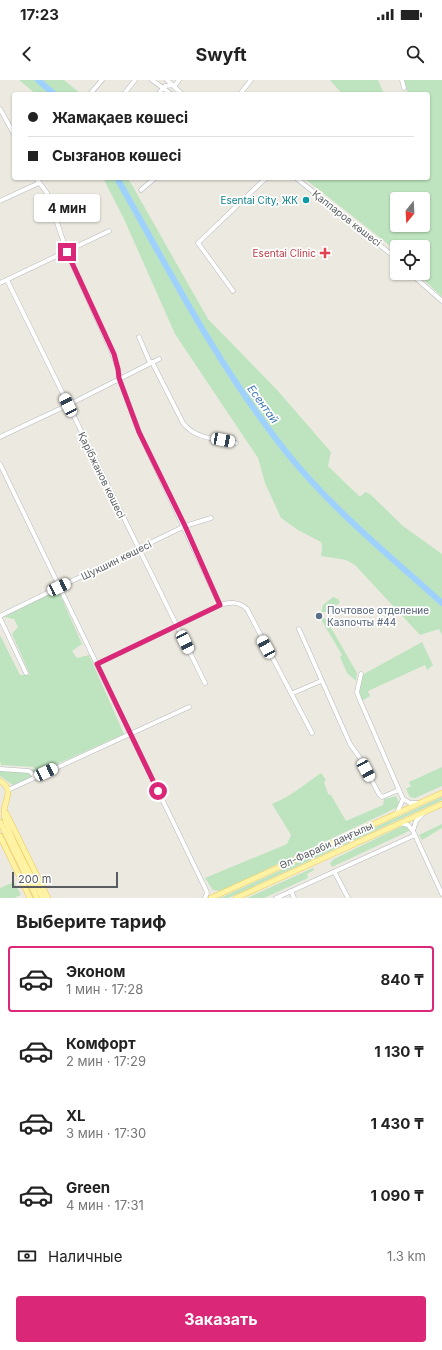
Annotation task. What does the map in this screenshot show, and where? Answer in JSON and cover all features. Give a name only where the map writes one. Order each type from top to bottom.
[{"type":"main road","points":[[0,780],[6,785],[8,790],[8,796],[4,808],[6,822],[42,898]]},
{"type":"main road","name":"Әл-Фараби даңғылы","points":[[211,898],[442,793]]},
{"type":"main road","points":[[426,811],[442,804]]},
{"type":"main road","points":[[4,808],[48,898]]},
{"type":"main road","name":"Әл-Фараби даңғылы","points":[[236,898],[426,811]]},
{"type":"main road","points":[[0,822],[37,898]]},
{"type":"main road","points":[[0,836],[30,898]]},
{"type":"street","points":[[92,92],[102,80]]},
{"type":"street","points":[[126,92],[135,80]]},
{"type":"street","points":[[152,80],[168,92]]},
{"type":"street","points":[[167,80],[180,92]]},
{"type":"street","points":[[160,92],[163,88],[172,86],[179,80]]},
{"type":"street","points":[[242,92],[251,80]]},
{"type":"street","points":[[402,80],[404,88]]},
{"type":"street","points":[[0,109],[12,130]]},
{"type":"street","points":[[37,180],[47,193],[67,252],[114,354],[119,378],[139,432],[185,526],[220,605]]},
{"type":"street","points":[[141,190],[153,180]]},
{"type":"street","points":[[233,291],[198,244],[264,180]]},
{"type":"street","name":"Қаппаров көшесі","points":[[298,180],[390,253]]},
{"type":"street","points":[[0,200],[39,183]]},
{"type":"street","points":[[0,283],[109,231]]},
{"type":"street","name":"Қарібжанов көшесі","points":[[8,280],[204,683]]},
{"type":"street","points":[[415,280],[442,302]]},
{"type":"street","points":[[139,336],[151,363],[189,432],[236,443]]},
{"type":"street","points":[[0,437],[68,405],[159,359]]},
{"type":"street","points":[[0,464],[206,890],[207,893],[205,898]]},
{"type":"street","name":"Шукшин көшесі","points":[[0,617],[185,526],[211,518]]},
{"type":"street","points":[[97,664],[220,605],[232,602],[242,605],[247,610],[312,733]]},
{"type":"street","points":[[0,617],[26,672]]},
{"type":"street","points":[[299,629],[350,744],[360,758],[379,794],[382,797],[399,790]]},
{"type":"street","points":[[361,674],[357,692],[359,698],[403,799],[410,803],[420,803]]},
{"type":"street","points":[[292,693],[321,680]]},
{"type":"street","points":[[8,790],[189,707]]},
{"type":"street","points":[[0,769],[29,771],[36,777]]},
{"type":"street","points":[[397,813],[403,799]]},
{"type":"street","points":[[414,833],[416,821],[426,811]]},
{"type":"street","points":[[400,823],[408,826],[414,833],[442,894]]},
{"type":"street","points":[[276,898],[335,873],[414,833]]},
{"type":"street","points":[[335,873],[348,898]]},
{"type":"street","points":[[206,890],[212,893],[223,892]]},
{"type":"street","points":[[291,891],[294,898]]},
{"type":"green space","points":[[19,80],[64,80],[79,92],[34,92]]},
{"type":"green space","points":[[330,80],[378,80],[383,92],[340,92]]},
{"type":"green space","points":[[403,80],[442,80],[442,297],[424,280],[430,280],[430,240],[390,240],[390,246],[307,180],[430,180],[430,92],[407,92]]},
{"type":"green space","points":[[104,180],[129,180],[208,319],[278,391],[331,452],[328,466],[360,497],[365,492],[370,494],[403,526],[442,554],[442,635],[439,629],[420,635],[355,565],[346,560],[321,556],[321,542],[298,530],[281,518],[265,483],[258,458],[175,334],[124,219]]},
{"type":"green space","points":[[58,590],[82,644],[72,651],[77,658],[89,655],[124,734],[39,772],[33,767],[1,765],[0,635],[20,675],[30,675],[12,634],[18,627],[14,619],[4,617]]},
{"type":"green space","points":[[333,597],[338,599],[340,603],[325,612],[321,612],[323,605]]},
{"type":"green space","points":[[323,618],[326,619],[357,673],[356,681],[347,673],[340,657],[342,655],[322,621]]},
{"type":"green space","points":[[422,642],[433,665],[427,670],[425,665],[368,691],[370,696],[362,701],[358,692],[362,675]]},
{"type":"green space","points":[[442,767],[442,786],[415,798],[410,797],[406,789],[411,786],[409,782]]},
{"type":"green space","points":[[0,769],[34,769],[37,771],[37,775],[13,785],[0,776]]},
{"type":"green space","points":[[321,773],[326,780],[324,782],[328,794],[331,795],[346,821],[383,805],[384,799],[396,796],[399,803],[396,808],[221,891],[213,890],[205,878],[287,844],[291,835],[272,804],[291,794]]},
{"type":"green space","points":[[442,797],[442,800],[228,898],[220,898]]},
{"type":"green space","points":[[442,824],[442,828],[422,840],[419,835]]},
{"type":"green space","points":[[404,825],[408,827],[409,831],[332,867],[330,863],[334,859]]},
{"type":"green space","points":[[313,868],[314,870],[307,874],[308,878],[264,898],[247,898]]},
{"type":"green space","points":[[14,882],[21,895],[14,898],[0,898],[0,888]]},
{"type":"waterway","name":"Есентай","points":[[38,80],[52,92]]},
{"type":"waterway","name":"Есентай","points":[[118,180],[196,319],[262,421],[304,474],[342,512],[442,603]]},
{"type":"place","name":"Esentai City, ЖК","points":[[306,200]]},
{"type":"place","name":"Esentai Clinic","points":[[325,253]]},
{"type":"place","name":"Почтовое отделение Казпочты #44","points":[[319,616]]},
{"type":"route","points":[[67,252],[114,354],[119,378],[139,432],[185,526],[220,605],[97,664],[158,791]]}]
